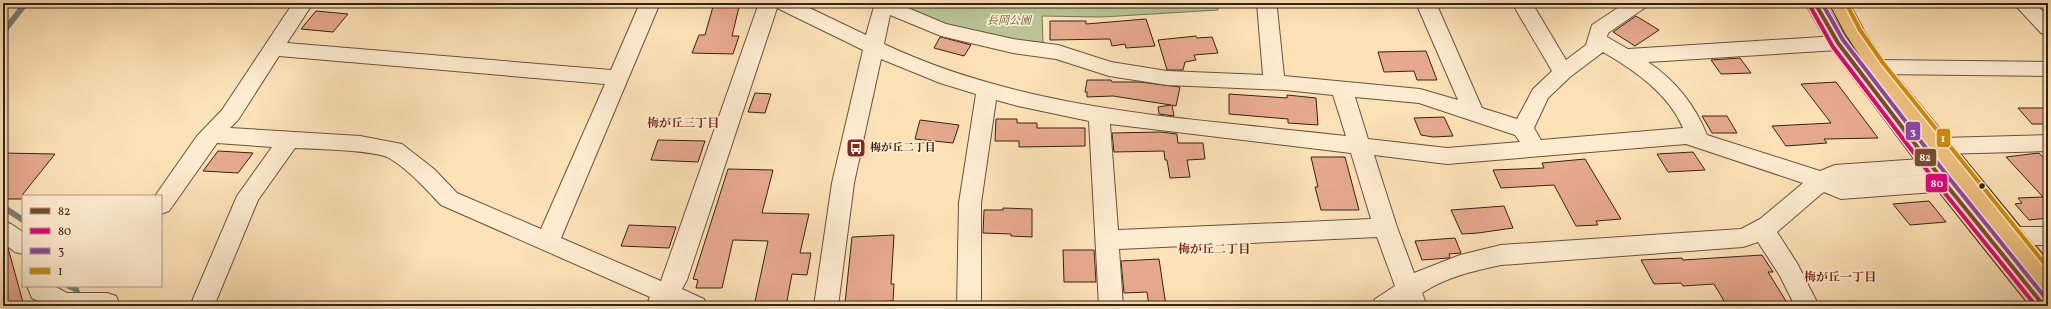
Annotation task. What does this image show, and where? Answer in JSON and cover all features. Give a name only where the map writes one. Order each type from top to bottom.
[{"type":"main road","points":[[1815,3],[1838,43],[1948,168],[2014,236],[2048,278]]},
{"type":"main road","points":[[1839,3],[1858,38],[2044,306]]},
{"type":"street","points":[[162,204],[204,142],[230,115],[303,3]]},
{"type":"street","points":[[548,241],[618,78],[646,3]]},
{"type":"street","points":[[661,300],[675,280],[769,3]]},
{"type":"street","points":[[783,3],[928,71],[987,91],[1050,107],[1099,115],[1358,144],[1447,156],[1687,136],[1761,162],[1820,180],[1842,190],[1948,168],[2048,144]]},
{"type":"street","points":[[1271,3],[1267,4],[1274,82]]},
{"type":"street","points":[[1426,3],[1474,114]]},
{"type":"street","points":[[1522,3],[1563,72]]},
{"type":"street","points":[[2023,3],[2048,28]]},
{"type":"street","points":[[826,306],[843,183],[883,5],[941,29],[1013,46],[1058,52],[1109,69],[1182,79],[1274,82],[1420,96],[1523,129],[1536,149]]},
{"type":"street","points":[[1523,129],[1540,94],[1563,72],[1595,48],[1599,30],[1629,6]]},
{"type":"street","points":[[1596,40],[1627,56],[1672,93],[1688,116],[1698,139]]},
{"type":"street","points":[[1627,56],[1838,43]]},
{"type":"street","points":[[273,49],[618,78]]},
{"type":"street","points":[[1878,66],[2048,69]]},
{"type":"street","points":[[1342,88],[1358,144],[1385,227],[1413,298]]},
{"type":"street","points":[[969,306],[970,203],[987,91]]},
{"type":"street","points":[[1099,115],[1111,306]]},
{"type":"street","points":[[212,134],[360,144],[394,150],[426,175],[449,199],[548,241],[661,300],[695,306]]},
{"type":"street","points":[[202,306],[248,196],[290,140]]},
{"type":"street","points":[[1384,306],[1413,298],[1423,280],[1447,269],[1501,255],[1743,238],[1763,231],[1802,198],[1820,180]]},
{"type":"street","points":[[1107,240],[1385,227]]},
{"type":"street","points":[[3,230],[22,244]]},
{"type":"street","points":[[1763,231],[1789,270],[1807,306]]},
{"type":"street","points":[[2014,236],[2048,236]]},
{"type":"street","points":[[39,287],[41,291],[64,303],[110,298]]},
{"type":"green space","name":"長岡公園","points":[[891,3],[1217,3],[1218,10],[1102,17],[1042,16],[1043,43],[1023,40],[1022,42],[949,25]]},
{"type":"building","points":[[714,3],[740,3],[732,36],[739,36],[733,54],[692,53],[699,35],[705,35]]},
{"type":"building","points":[[316,11],[348,14],[333,32],[301,29]]},
{"type":"building","points":[[1636,16],[1659,30],[1635,46],[1613,32]]},
{"type":"building","points":[[1146,19],[1155,46],[1126,48],[1125,44],[1112,46],[1110,39],[1050,40],[1050,21],[1086,21],[1086,24]]},
{"type":"building","points":[[1196,36],[1197,38],[1212,37],[1218,53],[1194,55],[1196,60],[1185,62],[1183,70],[1167,70],[1158,40]]},
{"type":"building","points":[[940,37],[971,45],[964,56],[934,48]]},
{"type":"building","points":[[1426,51],[1437,80],[1417,80],[1414,71],[1384,72],[1378,52]]},
{"type":"building","points":[[1740,58],[1751,73],[1721,74],[1711,60]]},
{"type":"building","points":[[1087,80],[1140,82],[1180,87],[1176,106],[1172,105],[1174,116],[1159,114],[1158,107],[1171,105],[1113,96],[1087,97],[1087,92],[1085,92]]},
{"type":"building","points":[[1836,82],[1878,138],[1824,139],[1827,143],[1786,146],[1772,126],[1831,123],[1801,84]]},
{"type":"building","points":[[755,93],[771,94],[765,113],[748,112]]},
{"type":"building","points":[[1229,94],[1287,98],[1287,95],[1316,98],[1318,125],[1288,123],[1288,119],[1229,114]]},
{"type":"building","points":[[2018,108],[2048,108],[2048,124],[2032,124]]},
{"type":"building","points":[[1702,116],[1727,116],[1737,133],[1712,133]]},
{"type":"building","points":[[1444,117],[1453,136],[1433,137],[1421,135],[1414,118]]},
{"type":"building","points":[[996,119],[1017,119],[1017,123],[1037,123],[1037,128],[1085,128],[1085,146],[1019,147],[1019,141],[995,141]]},
{"type":"building","points":[[920,120],[959,125],[953,143],[915,139]]},
{"type":"building","points":[[1161,132],[1177,134],[1178,143],[1203,143],[1205,159],[1187,160],[1190,177],[1170,178],[1164,151],[1114,152],[1112,133]]},
{"type":"building","points":[[658,140],[705,141],[698,162],[651,160]]},
{"type":"building","points":[[218,151],[253,153],[238,173],[203,171]]},
{"type":"building","points":[[1693,152],[1705,170],[1668,172],[1657,154]]},
{"type":"building","points":[[3,153],[55,154],[22,195],[22,199],[3,199]]},
{"type":"building","points":[[2039,153],[2048,163],[2048,218],[2029,220],[2015,204],[2022,203],[2018,198],[2043,197],[2006,157]]},
{"type":"building","points":[[1311,157],[1345,157],[1359,210],[1321,210],[1315,187],[1318,187]]},
{"type":"building","points":[[1585,159],[1621,219],[1596,221],[1598,225],[1576,226],[1554,185],[1501,188],[1493,170],[1544,168],[1542,163]]},
{"type":"building","points":[[728,169],[773,170],[762,213],[809,214],[800,253],[811,253],[807,275],[792,274],[786,306],[754,306],[768,241],[733,240],[722,288],[696,288],[698,280],[693,279]]},
{"type":"building","points":[[1929,201],[1946,222],[1910,225],[1893,204]]},
{"type":"building","points":[[1504,206],[1513,228],[1478,233],[1462,234],[1451,210]]},
{"type":"building","points":[[1003,208],[1032,209],[1032,237],[1011,236],[1011,234],[983,233],[984,210],[1003,210]]},
{"type":"building","points":[[629,225],[676,227],[669,248],[621,246]]},
{"type":"building","points":[[894,235],[891,284],[894,284],[893,301],[845,303],[852,237]]},
{"type":"building","points":[[1455,238],[1461,253],[1449,254],[1450,257],[1448,258],[1422,260],[1415,241]]},
{"type":"building","points":[[8,248],[24,306],[3,306],[3,249]]},
{"type":"building","points":[[1063,250],[1094,250],[1096,282],[1064,282]]},
{"type":"building","points":[[1762,255],[1773,272],[1768,272],[1789,306],[1727,306],[1714,284],[1683,286],[1681,283],[1654,284],[1641,260],[1682,258],[1683,260]]},
{"type":"building","points":[[1159,259],[1166,306],[1149,306],[1147,292],[1124,293],[1121,261]]},
{"type":"waterway","points":[[3,32],[26,3]]},
{"type":"waterway","points":[[3,207],[22,219]]},
{"type":"waterway","points":[[71,287],[76,289],[81,306]]},
{"type":"transit line","name":"82","points":[[1815,3],[1838,43],[1944,182],[2044,306]]},
{"type":"transit line","name":"3","points":[[1822,3],[1843,40],[1949,178],[2048,301]]},
{"type":"transit line","name":"1","points":[[1846,3],[1860,30],[1883,63],[2048,268]]},
{"type":"transit line","name":"80","points":[[1810,6],[1833,47],[1939,186],[2036,306]]},
{"type":"place","name":"梅が丘二丁目","points":[[856,148]]},
{"type":"district","name":"梅が丘三丁目","points":[[683,124]]},
{"type":"district","name":"梅が丘二丁目","points":[[1214,250]]},
{"type":"district","name":"梅が丘一丁目","points":[[1840,278]]}]
